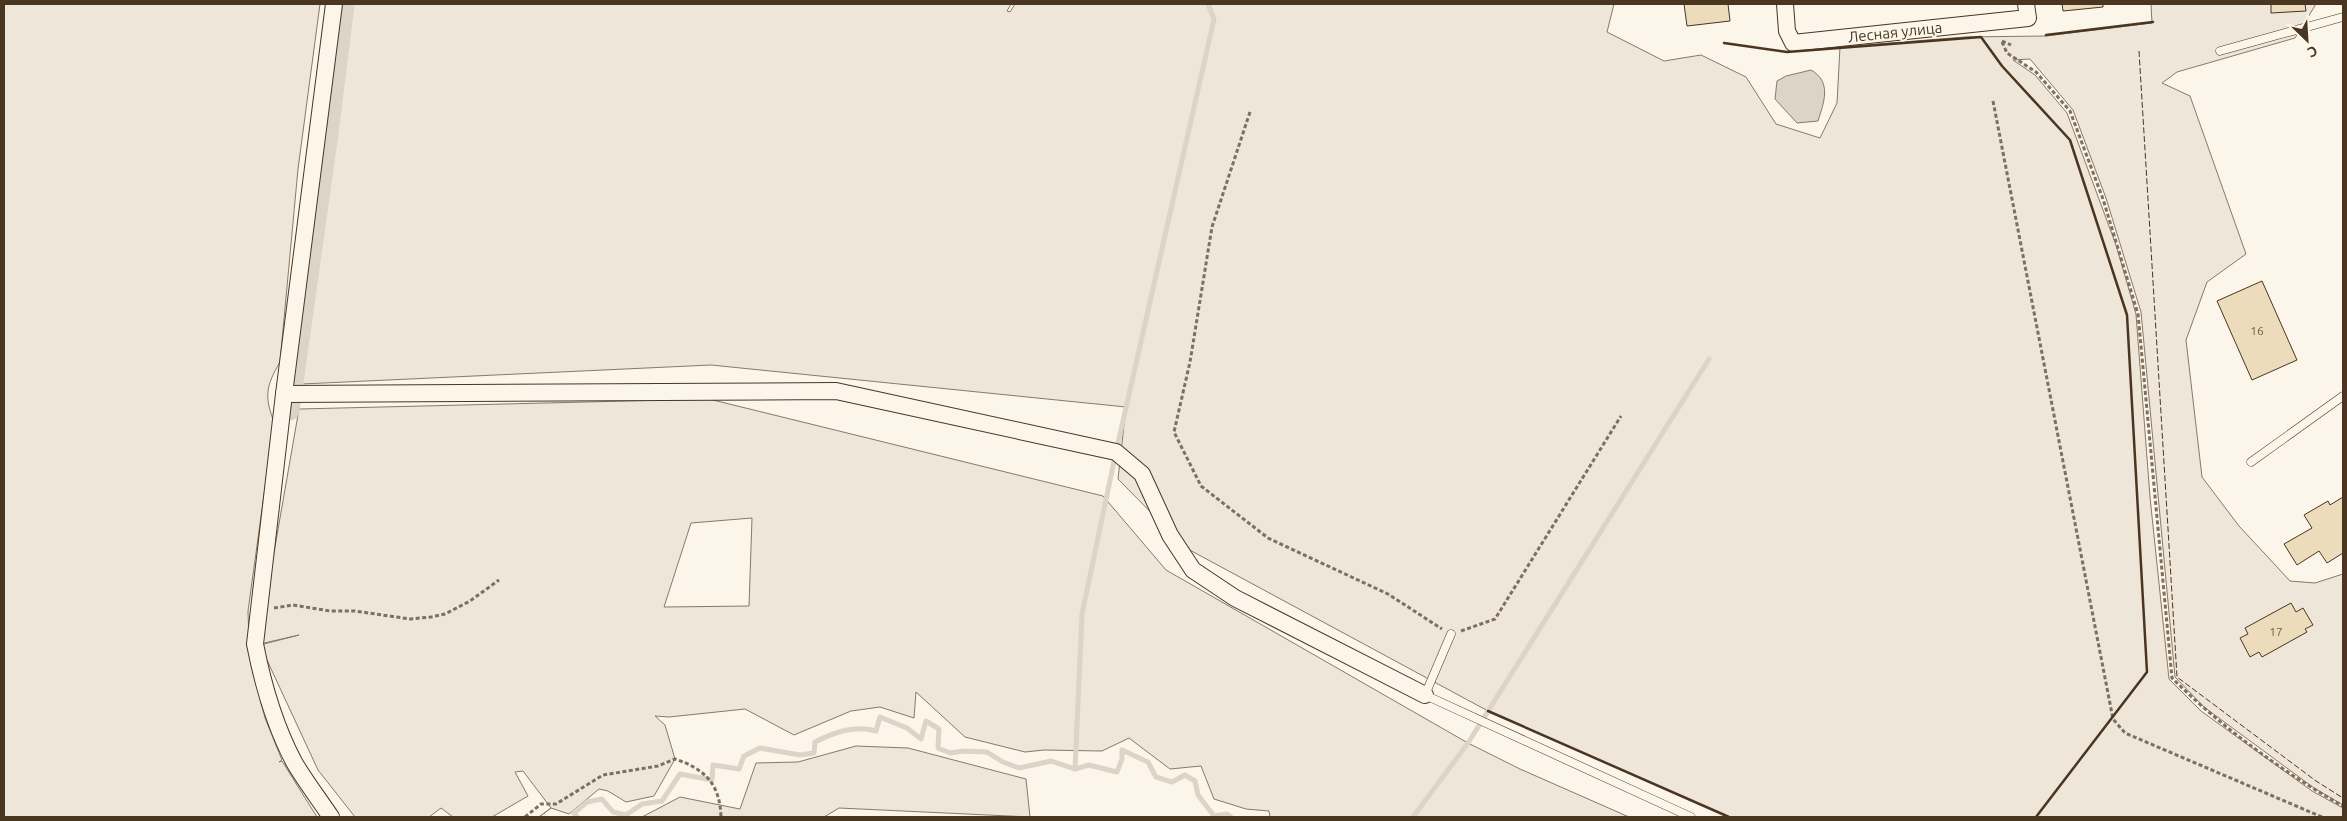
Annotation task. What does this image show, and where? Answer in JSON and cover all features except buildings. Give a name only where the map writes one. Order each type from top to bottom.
[{"type":"street","points":[[330,817],[294,761],[262,680],[255,644],[284,394],[334,4]]},
{"type":"street","name":"Лесная улица","points":[[1784,4],[1787,32],[1793,43],[2028,18],[2027,6]]},
{"type":"street","points":[[284,394],[836,391],[1116,452],[1142,474],[1170,535],[1193,570],[1234,598],[1425,695]]},
{"type":"lane","points":[[2220,51],[2343,17]]},
{"type":"lane","points":[[2251,462],[2343,396]]},
{"type":"lane","points":[[1451,634],[1425,695],[1691,817]]},
{"type":"path","points":[[2002,42],[2007,52],[2036,72],[2070,111],[2103,199],[2138,314],[2172,678],[2202,708],[2313,789],[2343,806]]},
{"type":"path","points":[[1993,101],[2113,719],[2125,733],[2322,817]]},
{"type":"path","points":[[1250,112],[1212,228],[1190,362],[1174,432],[1201,486],[1268,538],[1388,594],[1451,634],[1495,620],[1621,416]]},
{"type":"path","points":[[258,610],[293,605],[330,611],[355,611],[410,619],[431,617],[445,614],[462,605],[499,580]]},
{"type":"path","points":[[525,817],[541,804],[556,804],[603,775],[658,766],[674,759],[690,764],[712,780],[716,790],[721,817]]},
{"type":"shaded area","points":[[4,4],[320,4],[298,169],[280,362],[268,391],[269,405],[274,422],[248,611],[249,643],[253,673],[265,718],[282,760],[279,762],[282,761],[317,817],[4,817]]},
{"type":"shaded area","points":[[351,4],[1011,4],[1007,11],[1010,12],[1015,4],[1614,4],[1607,32],[1664,61],[1701,55],[1746,77],[1776,124],[1820,138],[1837,103],[1840,47],[1965,37],[2046,36],[2152,23],[2151,4],[2316,4],[2295,38],[2177,72],[2162,83],[2190,96],[2246,254],[2207,282],[2186,340],[2202,477],[2239,526],[2290,581],[2315,583],[2343,574],[2343,805],[2314,788],[2204,707],[2175,677],[2141,312],[2106,198],[2073,110],[2030,59],[2013,60],[2035,75],[2067,113],[2116,245],[2136,314],[2150,497],[2169,679],[2201,711],[2312,791],[2343,808],[2343,817],[1729,817],[1488,711],[1186,548],[1118,479],[1126,407],[711,365],[294,383]]},
{"type":"shaded area","points":[[1811,70],[1822,80],[1825,93],[1824,100],[1818,121],[1797,123],[1775,99],[1777,81],[1786,76]]},
{"type":"shaded area","points":[[709,399],[1103,496],[1166,570],[1468,743],[1520,769],[1629,817],[1270,817],[1269,811],[1246,809],[1214,799],[1201,766],[1170,769],[1129,738],[1102,751],[1044,750],[1025,752],[965,737],[916,692],[914,718],[880,707],[851,711],[794,735],[745,709],[669,717],[655,716],[665,725],[675,759],[654,796],[626,802],[608,791],[599,789],[569,814],[551,808],[523,771],[515,772],[528,796],[492,817],[453,817],[441,808],[429,817],[355,817],[318,770],[260,645],[299,635],[260,644],[264,610],[299,409]],"holes":[[[752,518],[749,606],[664,607],[691,523]]]},
{"type":"shaded area","points":[[856,746],[908,748],[1026,779],[1030,817],[839,808],[824,817],[642,817],[680,797],[740,809],[756,763],[798,762]]},
{"type":"waterway","points":[[290,411],[345,4]]},
{"type":"waterway","points":[[1075,769],[1082,614],[1116,452],[1214,19],[1208,4]]},
{"type":"waterway","points":[[1413,817],[1468,743],[1709,359]]},
{"type":"waterway","points":[[577,817],[574,813],[587,802],[602,799],[613,812],[626,815],[642,804],[662,801],[680,774],[712,780],[713,765],[739,769],[744,756],[760,748],[800,755],[814,753],[815,742],[830,735],[852,729],[876,731],[880,717],[907,728],[921,739],[926,721],[939,729],[938,748],[950,753],[964,751],[987,752],[1003,762],[1019,768],[1051,761],[1075,769],[1089,765],[1117,772],[1122,759],[1122,750],[1148,762],[1156,777],[1172,782],[1185,775],[1195,781],[1198,795],[1214,816],[1227,814],[1231,817]]},
{"type":"fence","points":[[2139,51],[2177,677],[2316,781],[2343,798]]},
{"type":"wall","points":[[2046,35],[2153,22]]},
{"type":"wall","points":[[1724,43],[1787,52],[1981,37],[2002,66],[2070,140],[2127,315],[2147,672],[2036,817]]},
{"type":"wall","points":[[1488,711],[1729,817]]}]
